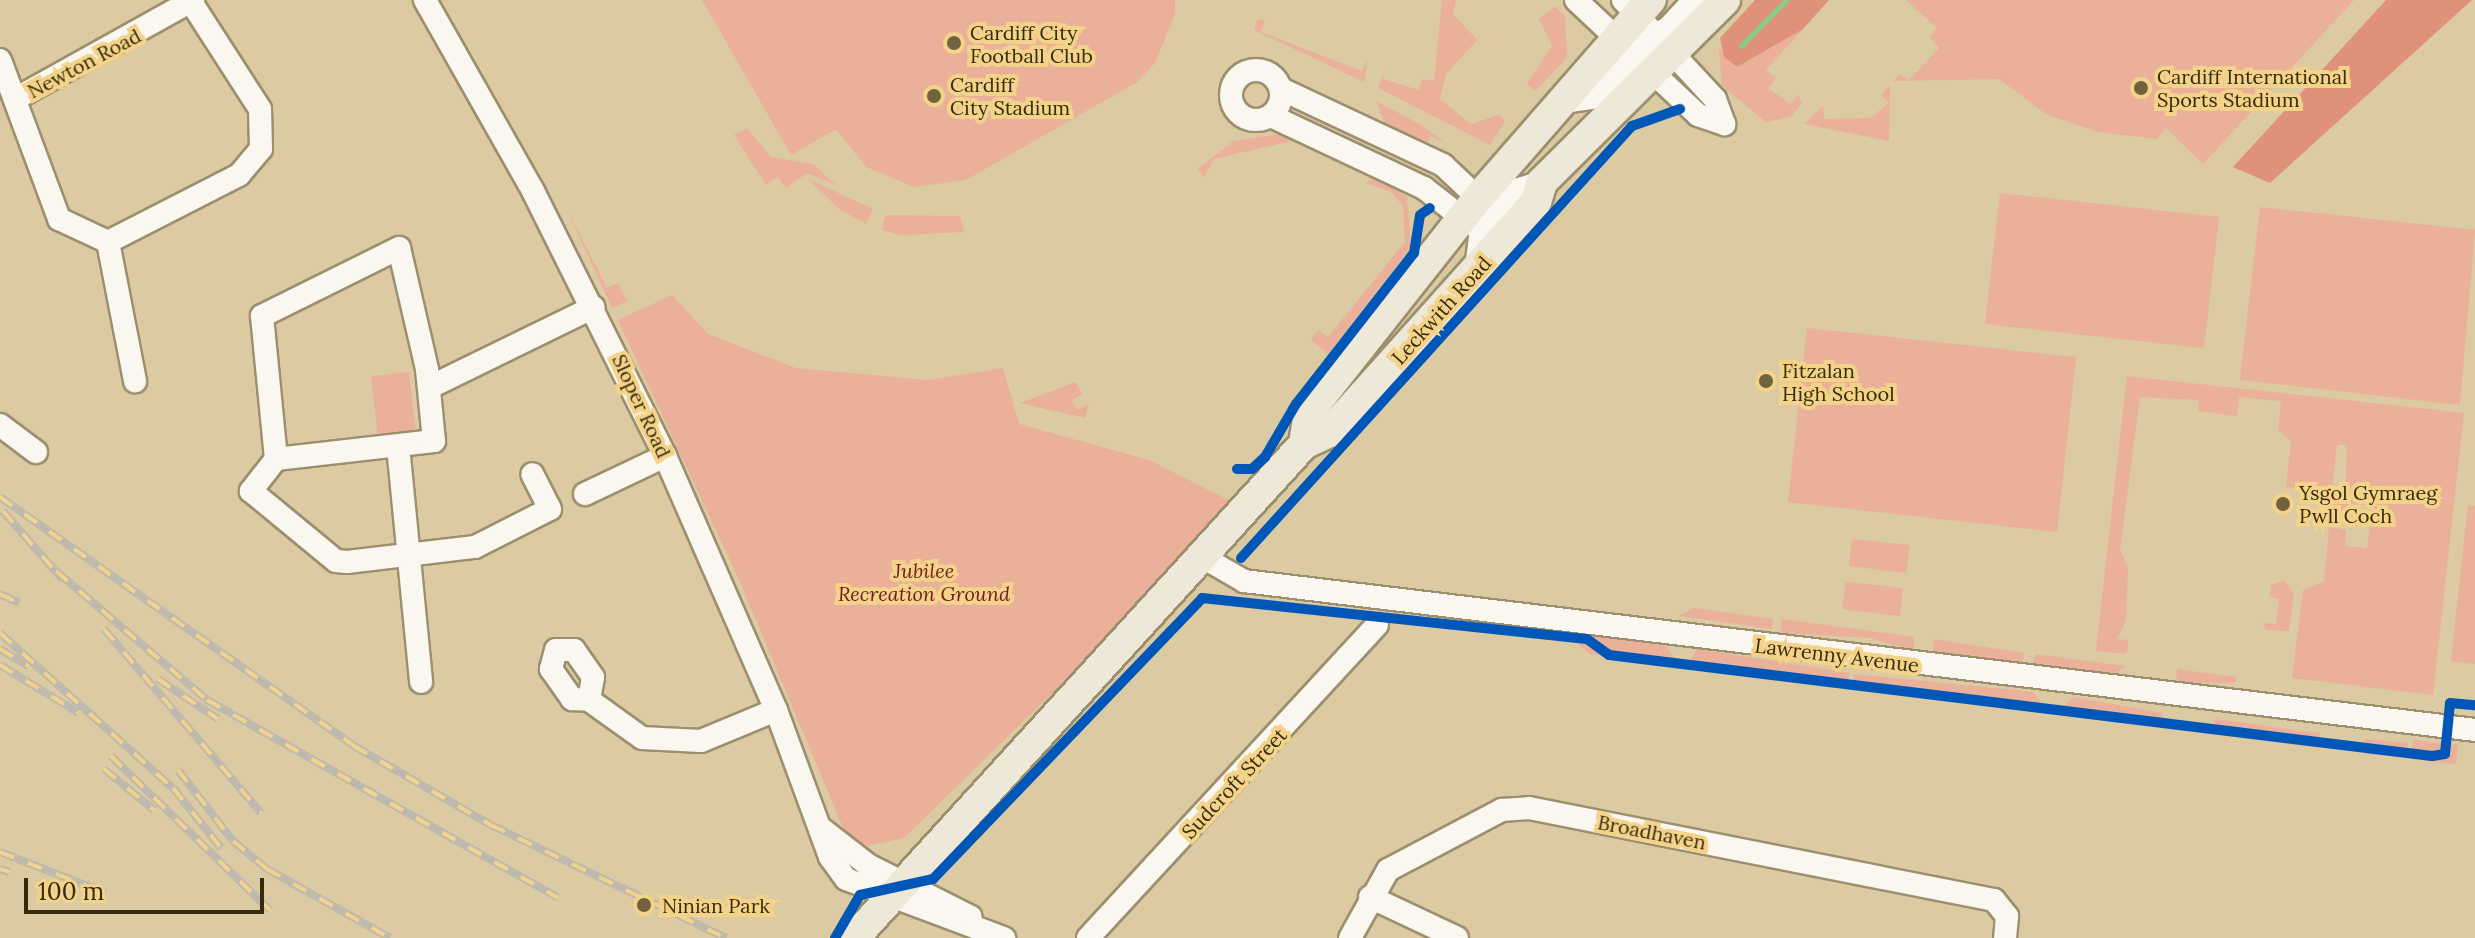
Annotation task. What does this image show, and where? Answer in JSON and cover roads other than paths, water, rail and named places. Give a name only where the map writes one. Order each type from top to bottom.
[{"type":"main road","name":"Leckwith Road","points":[[1304,444],[1309,412],[1563,102],[1647,53],[1725,0]]},
{"type":"main road","name":"Leckwith Road","points":[[1637,4],[1647,53]]},
{"type":"main road","name":"Leckwith Road","points":[[854,938],[888,893],[973,800],[1206,559],[1304,444],[1330,432],[1536,202],[1542,182],[1647,53]]},
{"type":"street","name":"Sloper Road","points":[[425,0],[594,307],[665,456],[846,879],[999,936]]},
{"type":"street","points":[[1576,0],[1647,53],[1694,0]]},
{"type":"street","points":[[108,242],[239,175],[261,149],[260,109],[192,1]]},
{"type":"street","name":"Newton Road","points":[[15,99],[192,1]]},
{"type":"street","points":[[0,60],[59,219],[108,242]]},
{"type":"street","points":[[1473,213],[1271,116],[1239,114],[1231,99],[1234,81],[1259,69],[1281,89],[1435,160],[1473,213],[1476,268]]},
{"type":"street","points":[[1271,116],[1281,89]]},
{"type":"street","points":[[1473,213],[1519,189],[1542,182]]},
{"type":"street","points":[[108,242],[135,381]]},
{"type":"street","points":[[276,459],[434,441],[430,387],[399,248],[262,316],[276,459],[251,491],[336,561],[475,547],[665,456]]},
{"type":"street","points":[[430,387],[594,307]]},
{"type":"street","points":[[0,425],[36,452]]},
{"type":"street","points":[[398,446],[421,682]]},
{"type":"street","points":[[532,474],[550,509]]},
{"type":"street","name":"Lawrenny Avenue","points":[[1206,559],[1244,581],[2475,730]]},
{"type":"street","name":"Sudcroft Street","points":[[1088,938],[1377,625]]},
{"type":"street","points":[[589,700],[622,730],[667,742],[701,741],[776,710]]},
{"type":"street","name":"Broadhaven","points":[[1350,938],[1370,897],[1388,870],[1502,810],[1529,808],[2003,907],[2005,938]]},
{"type":"street","points":[[1370,897],[1457,938]]},
{"type":"waterway","points":[[1741,46],[1786,0]]},
{"type":"railway","points":[[0,497],[354,746],[491,825],[726,938]]},
{"type":"railway","points":[[3,511],[63,580]]},
{"type":"railway","points":[[56,571],[207,700],[557,897]]},
{"type":"railway","points":[[0,594],[19,603]]},
{"type":"railway","points":[[104,629],[261,813]]},
{"type":"railway","points":[[0,633],[173,788],[221,848]]},
{"type":"railway","points":[[0,649],[28,666]]},
{"type":"railway","points":[[0,665],[79,713]]},
{"type":"railway","points":[[158,679],[218,719]]},
{"type":"railway","points":[[111,756],[270,910]]},
{"type":"railway","points":[[104,769],[154,810]]},
{"type":"railway","points":[[178,770],[233,841],[267,869],[390,938]]},
{"type":"railway","points":[[0,852],[105,893]]},
{"type":"railway","points":[[0,869],[10,872]]},
{"type":"place","name":"Cardiff City Football Club","points":[[954,43]]},
{"type":"place","name":"Cardiff International Sports Stadium","points":[[2141,88]]},
{"type":"place","name":"Cardiff City Stadium","points":[[934,96]]},
{"type":"place","name":"Fitzalan High School","points":[[1766,381]]},
{"type":"place","name":"Ysgol Gymraeg Pwll Coch","points":[[2283,504]]},
{"type":"place","name":"Ninian Park","points":[[644,905]]},
{"type":"park label","name":"Jubilee Recreation Ground","points":[[924,582]]}]
